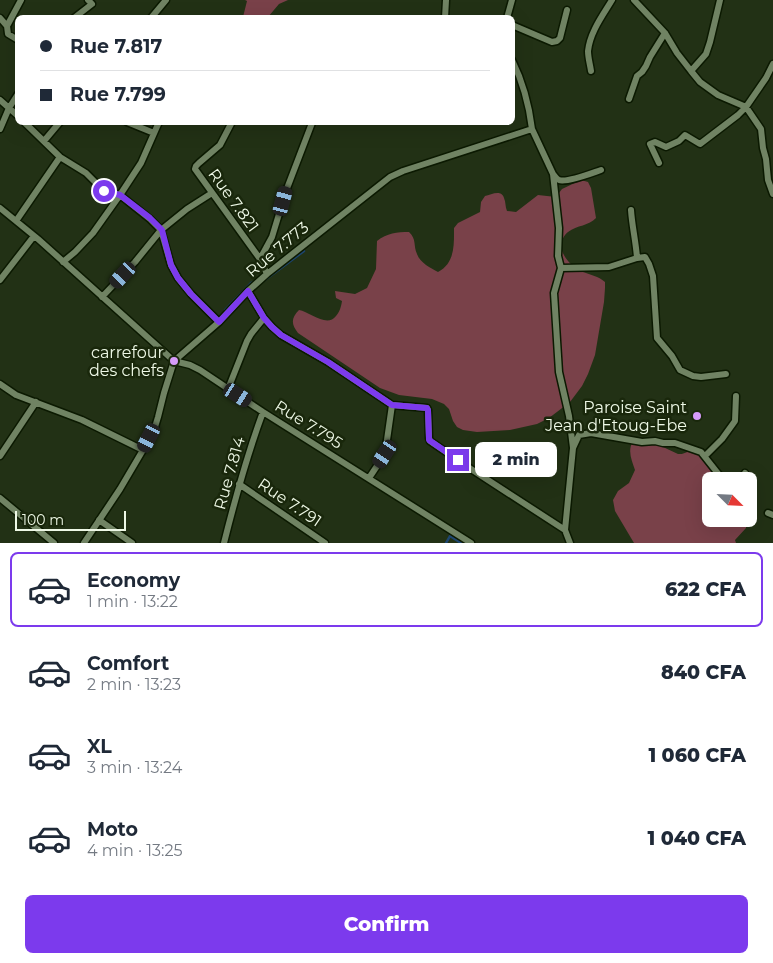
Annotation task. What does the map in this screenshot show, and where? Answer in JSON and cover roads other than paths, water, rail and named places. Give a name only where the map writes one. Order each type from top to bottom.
[{"type":"street","points":[[7,26],[21,0]]},
{"type":"street","points":[[78,15],[92,4],[88,0]]},
{"type":"street","points":[[154,15],[166,0]]},
{"type":"street","points":[[445,15],[446,0]]},
{"type":"street","points":[[508,15],[512,0]]},
{"type":"street","points":[[591,71],[588,50],[590,40],[612,0]]},
{"type":"street","points":[[634,0],[665,33],[677,53],[700,82],[718,95],[746,108],[761,129],[768,180],[773,194]]},
{"type":"street","points":[[691,72],[706,54],[720,0]]},
{"type":"street","points":[[515,26],[552,42],[557,41],[560,38],[567,10]]},
{"type":"street","points":[[0,18],[7,26],[8,34],[15,38]]},
{"type":"street","points":[[629,99],[637,76],[646,66],[665,33]]},
{"type":"street","points":[[659,163],[650,144],[655,142],[666,146],[679,141],[685,135],[700,144],[746,108],[773,64]]},
{"type":"street","points":[[515,66],[526,93],[532,129],[557,179],[561,181],[601,170]]},
{"type":"street","points":[[0,129],[15,99]]},
{"type":"street","points":[[0,100],[15,113]]},
{"type":"street","points":[[27,125],[60,158],[86,173],[104,191],[120,195],[150,218],[162,230],[171,265],[178,278],[219,322]]},
{"type":"street","points":[[44,141],[57,125]]},
{"type":"street","points":[[134,125],[154,133]]},
{"type":"street","points":[[63,262],[93,233],[120,195],[141,163],[158,125]]},
{"type":"street","name":"Rue 7.821","points":[[230,125],[220,145],[195,169],[260,259],[267,274]]},
{"type":"street","points":[[260,259],[274,233],[286,191],[311,125]]},
{"type":"street","name":"Rue 7.773","points":[[174,362],[219,322],[267,274],[390,176],[532,129]]},
{"type":"street","points":[[16,221],[60,158]]},
{"type":"street","points":[[553,174],[559,228],[558,256],[561,268],[554,293],[559,372],[573,448],[564,530],[570,543]]},
{"type":"street","points":[[102,297],[162,230],[187,209],[212,193]]},
{"type":"street","name":"Rue 7.795","points":[[0,208],[34,236],[174,362],[190,365],[200,370],[263,412],[471,543]]},
{"type":"street","points":[[631,210],[637,258]]},
{"type":"street","points":[[0,280],[34,236]]},
{"type":"street","points":[[561,268],[609,267],[637,258],[645,258],[653,276],[656,338],[672,356],[680,370],[693,376],[701,377],[726,374]]},
{"type":"street","points":[[248,291],[264,318],[281,335],[328,362],[392,405],[427,408],[428,438],[430,441],[564,530]]},
{"type":"street","points":[[228,389],[247,341],[264,318]]},
{"type":"street","points":[[84,543],[120,490],[143,450],[158,417],[174,362]]},
{"type":"street","points":[[0,384],[16,395],[82,420],[143,450]]},
{"type":"street","points":[[705,456],[722,439],[735,421],[736,396]]},
{"type":"street","points":[[0,456],[36,402]]},
{"type":"street","points":[[369,478],[385,454],[392,405]]},
{"type":"street","name":"Rue 7.814","points":[[224,543],[239,484],[263,412]]},
{"type":"street","points":[[573,448],[579,435],[591,433],[642,442],[675,443],[700,452],[717,472]]},
{"type":"street","name":"Rue 7.791","points":[[239,484],[325,543]]},
{"type":"street","points":[[0,498],[54,543]]},
{"type":"street","points":[[99,520],[132,543]]},
{"type":"waterway","points":[[262,282],[304,251]]},
{"type":"waterway","points":[[225,310],[253,282]]},
{"type":"waterway","points":[[446,543],[450,536],[461,543]]},
{"type":"place","name":"carrefour des chefs","points":[[174,361]]},
{"type":"place","name":"Paroise Saint Jean d'Etoug-Ebe","points":[[697,416]]}]
